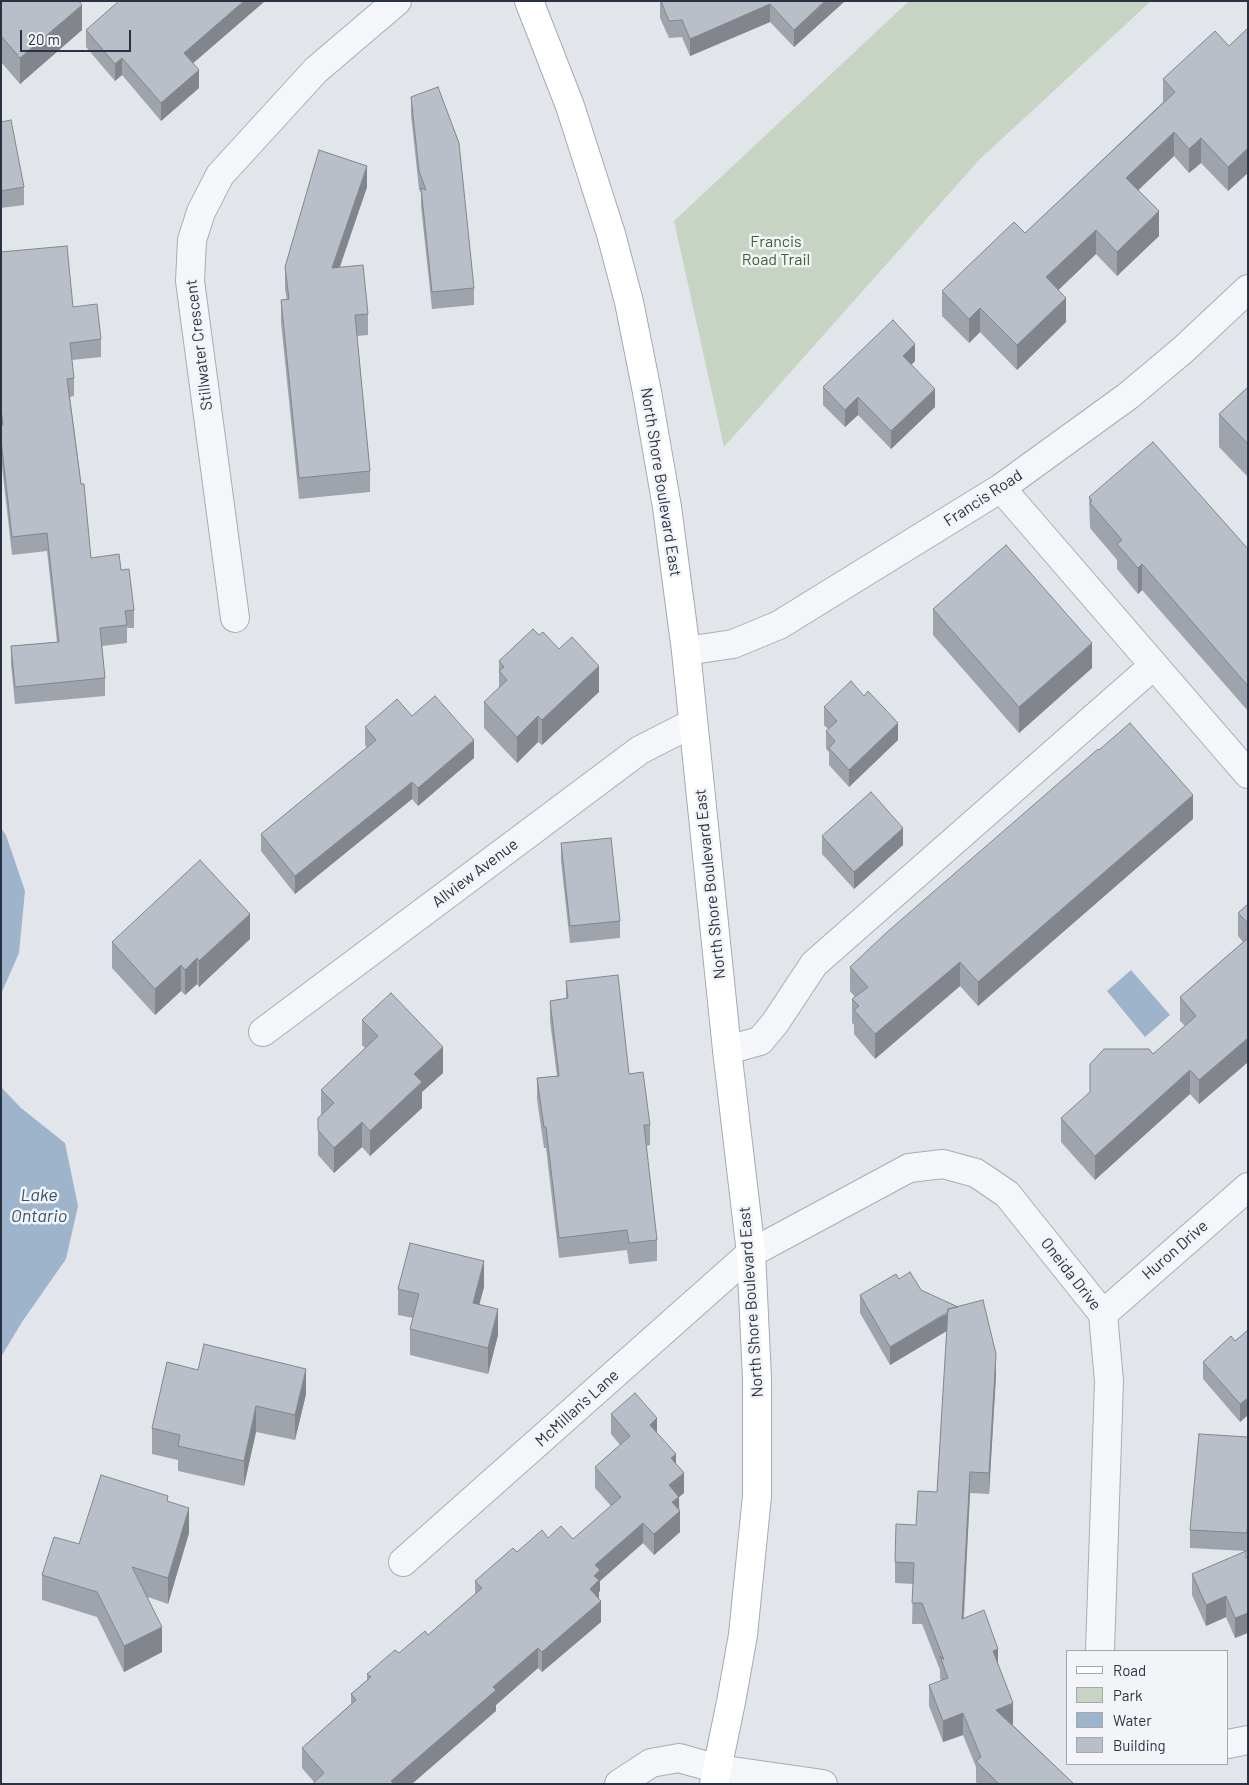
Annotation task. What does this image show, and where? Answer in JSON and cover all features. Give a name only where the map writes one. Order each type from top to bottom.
[{"type":"main road","name":"North Shore Boulevard East","points":[[529,1],[570,106],[610,234],[629,302],[648,392],[667,508],[686,651],[727,1050],[751,1253],[757,1378],[758,1496],[743,1635],[716,1776]]},
{"type":"street","name":"Stillwater Crescent","points":[[235,618],[190,282],[192,240],[201,212],[220,175],[316,70],[397,1]]},
{"type":"street","name":"Francis Road","points":[[686,651],[733,644],[779,625],[1001,488],[1128,396],[1184,349],[1248,289]]},
{"type":"street","points":[[1001,488],[1248,774]]},
{"type":"street","points":[[727,1050],[760,1042],[775,1023],[814,964],[1153,666]]},
{"type":"street","name":"Allview Avenue","points":[[263,1032],[640,750],[693,723]]},
{"type":"street","name":"Oneida Drive","points":[[751,1253],[909,1168],[943,1164],[976,1173],[1007,1194],[1103,1314],[1109,1381],[1100,1650]]},
{"type":"street","name":"Huron Drive","points":[[1103,1314],[1248,1187]]},
{"type":"street","name":"McMillan's Lane","points":[[403,1562],[751,1253]]},
{"type":"street","points":[[1229,1744],[1248,1740]]},
{"type":"street","points":[[619,1784],[651,1763],[679,1758],[716,1776],[823,1784]]},
{"type":"green space","name":"Francis Road Trail","points":[[909,1],[1151,1],[979,160],[724,447],[674,221]]},
{"type":"water","points":[[1,828],[6,835],[25,891],[19,953],[1,994]]},
{"type":"water","points":[[1131,970],[1170,1015],[1145,1037],[1107,991]]},
{"type":"water","name":"Lake Ontario","points":[[1,1087],[21,1108],[65,1143],[78,1206],[66,1259],[22,1322],[1,1357]]},
{"type":"building","points":[[1,1],[79,1],[82,5],[20,58],[1,36]]},
{"type":"building","points":[[119,1],[244,1],[184,53],[199,70],[161,103],[122,58],[115,64],[86,30]]},
{"type":"building","points":[[661,1],[825,1],[794,30],[770,4],[690,39],[682,20],[669,21]]},
{"type":"building","points":[[1248,28],[1248,148],[1228,167],[1201,138],[1189,149],[1174,132],[1126,178],[1159,211],[1117,252],[1096,230],[1046,277],[1066,298],[1017,345],[980,308],[969,319],[942,291],[1014,222],[1025,233],[1175,92],[1163,79],[1215,31],[1229,46]]},
{"type":"building","points":[[438,87],[459,143],[474,288],[432,292],[421,188],[426,190],[419,171],[411,97]]},
{"type":"building","points":[[11,120],[24,187],[1,191],[1,122]]},
{"type":"building","points":[[319,150],[367,166],[332,268],[363,265],[368,314],[355,315],[370,471],[299,478],[281,300],[289,299],[285,267]]},
{"type":"building","points":[[67,246],[73,307],[97,304],[101,339],[70,343],[74,378],[67,379],[81,484],[84,484],[91,558],[119,554],[121,570],[129,569],[134,610],[125,611],[127,625],[100,628],[105,678],[15,687],[11,646],[59,642],[47,533],[12,537],[1,440],[1,425],[3,425],[1,409],[1,252]]},
{"type":"building","points":[[893,320],[915,344],[903,356],[935,389],[891,431],[858,397],[845,410],[823,387]]},
{"type":"building","points":[[1248,387],[1248,444],[1219,414]]},
{"type":"building","points":[[1153,442],[1248,549],[1248,686],[1142,564],[1138,568],[1117,544],[1122,540],[1090,503],[1092,501],[1089,497]]},
{"type":"building","points":[[1006,545],[1092,643],[1019,707],[933,609]]},
{"type":"building","points":[[533,629],[539,635],[543,632],[559,649],[572,637],[599,666],[542,720],[538,716],[517,737],[484,702],[507,680],[499,671],[504,667],[499,661]]},
{"type":"building","points":[[851,681],[864,696],[868,691],[898,723],[849,770],[829,748],[835,741],[826,731],[837,721],[824,707]]},
{"type":"building","points":[[435,696],[474,740],[418,788],[412,782],[295,876],[261,834],[376,740],[365,727],[397,699],[412,716]]},
{"type":"building","points":[[1130,723],[1193,795],[978,982],[960,962],[875,1034],[854,1010],[859,1006],[852,999],[868,987],[850,967],[886,933]]},
{"type":"building","points":[[871,792],[903,828],[854,872],[822,836]]},
{"type":"building","points":[[611,838],[620,921],[570,926],[561,843]]},
{"type":"building","points":[[200,860],[250,914],[199,961],[197,958],[185,970],[181,965],[155,989],[112,942]]},
{"type":"building","points":[[1248,904],[1248,923],[1238,913]]},
{"type":"building","points":[[1248,938],[1248,1038],[1199,1080],[1190,1070],[1095,1156],[1061,1118],[1090,1092],[1090,1064],[1104,1049],[1149,1049],[1153,1054],[1196,1016],[1180,997]]},
{"type":"building","points":[[618,975],[629,1074],[643,1072],[650,1125],[644,1125],[657,1240],[629,1243],[627,1230],[559,1238],[546,1127],[544,1127],[537,1078],[559,1076],[550,1001],[568,998],[566,981]]},
{"type":"building","points":[[391,993],[443,1047],[414,1074],[422,1082],[370,1131],[362,1122],[334,1148],[318,1130],[318,1118],[334,1103],[321,1090],[378,1036],[362,1020]]},
{"type":"building","points":[[410,1243],[484,1261],[473,1303],[498,1309],[488,1348],[410,1329],[419,1294],[398,1289]]},
{"type":"building","points":[[910,1272],[921,1290],[958,1307],[948,1309],[948,1312],[890,1347],[860,1295],[896,1274],[899,1279]]},
{"type":"building","points":[[983,1300],[996,1354],[989,1473],[970,1472],[962,1619],[984,1610],[998,1649],[993,1651],[1013,1703],[996,1710],[1074,1784],[999,1784],[976,1761],[981,1757],[963,1713],[943,1721],[929,1685],[948,1678],[940,1656],[944,1660],[922,1603],[912,1603],[914,1563],[895,1562],[896,1524],[916,1525],[918,1491],[937,1492],[948,1309]]},
{"type":"building","points":[[1248,1330],[1248,1398],[1240,1404],[1203,1362],[1231,1336],[1235,1341]]},
{"type":"building","points":[[204,1344],[306,1369],[295,1415],[256,1406],[244,1461],[178,1446],[180,1435],[152,1428],[167,1362],[198,1370]]},
{"type":"building","points":[[635,1393],[657,1418],[650,1425],[676,1454],[671,1458],[684,1473],[669,1485],[679,1497],[672,1502],[680,1511],[654,1534],[643,1523],[595,1565],[600,1570],[594,1576],[599,1580],[590,1589],[601,1601],[542,1652],[538,1648],[493,1687],[496,1690],[391,1781],[394,1784],[312,1784],[324,1773],[302,1748],[356,1700],[351,1694],[371,1677],[367,1674],[395,1650],[399,1653],[425,1631],[428,1635],[482,1588],[475,1581],[513,1548],[517,1552],[542,1530],[548,1538],[561,1526],[573,1539],[621,1497],[595,1467],[630,1436],[611,1414]]},
{"type":"building","points":[[1199,1434],[1248,1437],[1247,1533],[1190,1530]]},
{"type":"building","points":[[101,1475],[168,1496],[167,1501],[189,1508],[168,1578],[132,1567],[162,1627],[124,1646],[97,1592],[42,1575],[54,1537],[79,1544]]},
{"type":"building","points":[[1246,1551],[1246,1558],[1248,1557],[1248,1613],[1235,1618],[1226,1596],[1206,1605],[1192,1574]]}]
